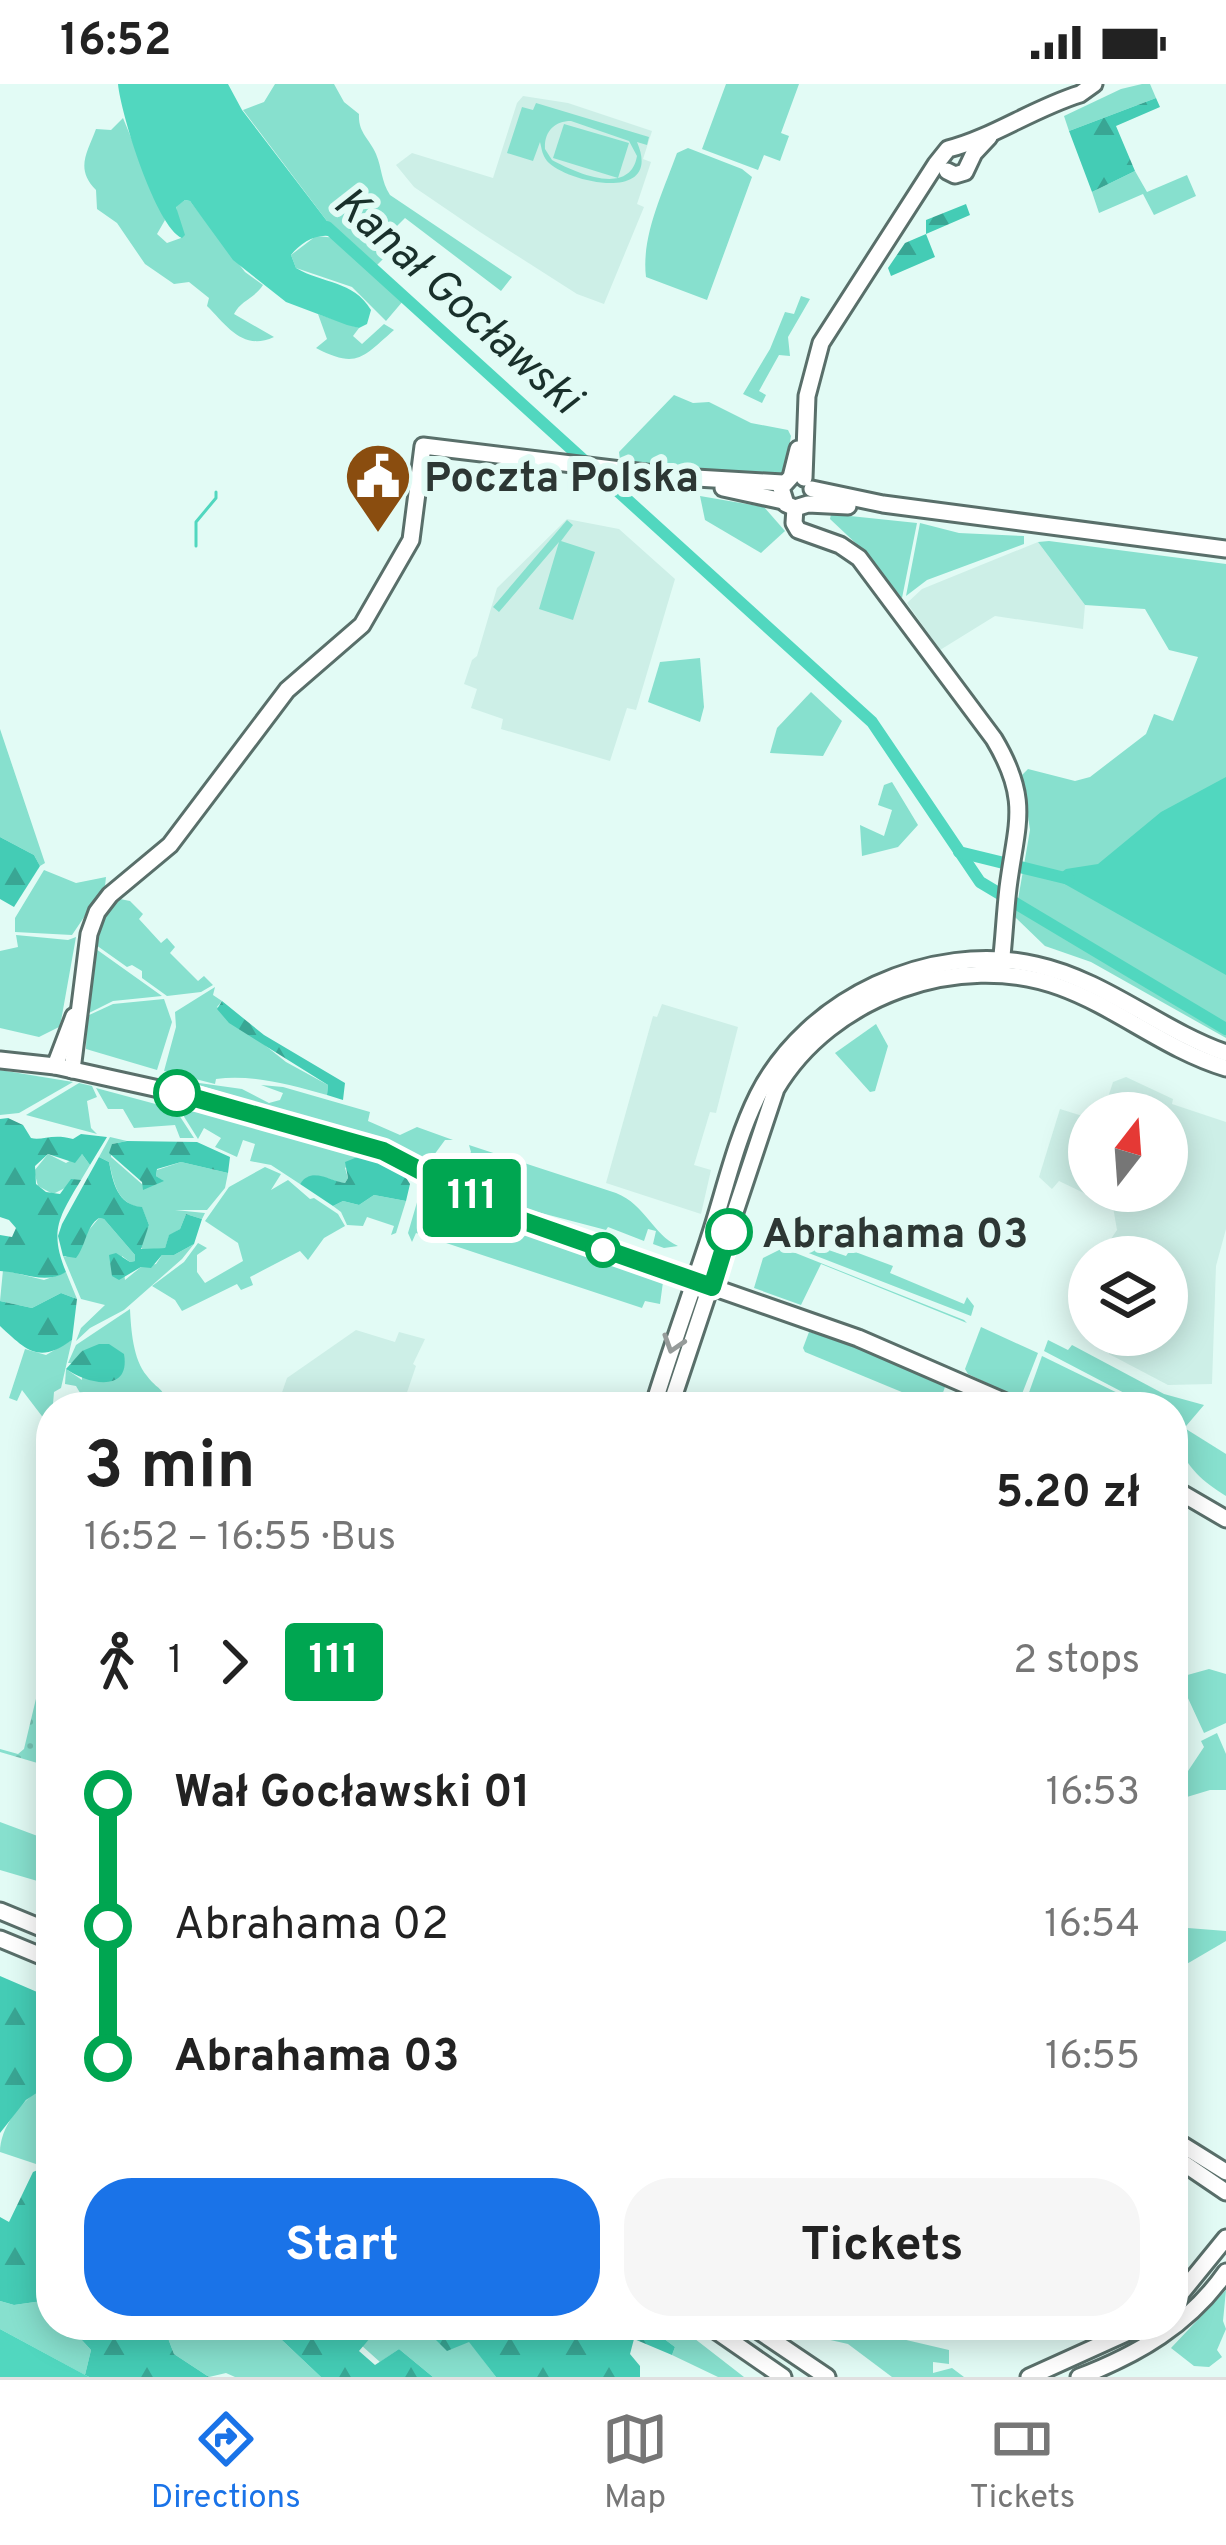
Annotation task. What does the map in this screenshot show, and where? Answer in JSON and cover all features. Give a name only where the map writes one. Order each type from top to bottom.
[{"type":"street","points":[[1067,98],[1081,84]]},
{"type":"street","points":[[966,154],[991,135],[1094,84]]},
{"type":"street","points":[[966,154],[948,149],[945,164],[919,195],[821,344],[804,423],[798,530],[859,558],[1010,767],[1020,827],[1001,967]]},
{"type":"street","points":[[945,164],[960,174],[968,168],[966,154]]},
{"type":"street","points":[[64,1068],[89,934],[103,904],[170,845],[286,690],[362,625],[411,540],[423,446],[1226,549]]},
{"type":"street","points":[[1001,967],[1069,990],[1163,1042],[1226,1068]]},
{"type":"street","points":[[658,1392],[760,1091],[781,1060],[863,1007],[948,976],[1001,967],[1046,967],[1088,982],[1171,1029],[1226,1053]]},
{"type":"street","points":[[675,1392],[771,1100],[807,1041]]},
{"type":"street","points":[[0,1060],[64,1068],[196,1098],[371,1147],[501,1213],[858,1338],[982,1392]]},
{"type":"street","points":[[1188,1497],[1226,1519]]},
{"type":"street","points":[[0,1912],[36,1926]]},
{"type":"street","points":[[0,1939],[36,1954]]},
{"type":"street","points":[[1188,2148],[1226,2172]]},
{"type":"street","points":[[1188,2166],[1226,2192]]},
{"type":"street","points":[[1188,2285],[1226,2238]]},
{"type":"street","points":[[1188,2314],[1226,2272]]},
{"type":"street","points":[[730,2340],[783,2377]]},
{"type":"street","points":[[772,2340],[826,2377]]},
{"type":"street","points":[[1028,2377],[1111,2340]]},
{"type":"street","points":[[1079,2377],[1155,2340]]},
{"type":"shaded area","points":[[118,84],[228,84],[242,110],[341,234],[300,245],[291,255],[296,268],[364,300],[371,310],[367,324],[347,325],[286,302],[233,260],[190,201],[176,207],[185,235],[182,238],[172,229],[141,168]]},
{"type":"shaded area","points":[[275,84],[334,84],[344,102],[359,114],[390,195],[512,277],[501,291],[405,218],[380,243],[390,252],[376,266],[330,225],[243,110],[264,102]]},
{"type":"shaded area","points":[[726,84],[799,84],[781,133],[789,136],[780,161],[764,155],[758,170],[702,149]]},
{"type":"shaded area","points":[[1150,84],[1156,98],[1069,131],[1064,116]]},
{"type":"shaded area","points":[[523,96],[568,103],[652,131],[643,159],[651,162],[637,204],[644,207],[604,304],[577,294],[480,232],[414,187],[396,165],[412,153],[493,178]]},
{"type":"shaded area","points":[[536,103],[649,137],[647,145],[637,142],[642,162],[637,174],[609,183],[572,176],[547,161],[540,142],[533,161],[507,153],[522,107],[533,110]],"holes":[[[571,121],[629,141],[637,156],[632,168],[613,179],[574,171],[552,160],[545,149],[555,125]]]},
{"type":"shaded area","points":[[123,118],[165,220],[157,234],[167,243],[181,238],[176,206],[190,201],[245,272],[263,285],[234,314],[274,337],[253,341],[237,335],[207,306],[209,298],[189,282],[174,284],[145,264],[117,223],[97,209],[96,190],[84,168],[87,153],[96,129],[111,130]]},
{"type":"shaded area","points":[[564,124],[629,143],[618,178],[553,158]]},
{"type":"shaded area","points":[[688,148],[752,177],[707,300],[646,277],[654,214],[677,153]]},
{"type":"shaded area","points":[[1135,171],[1147,192],[1187,175],[1196,196],[1154,215],[1143,194],[1099,213],[1092,192]]},
{"type":"shaded area","points":[[316,236],[337,238],[403,301],[386,321],[352,287],[296,268],[291,255]]},
{"type":"shaded area","points":[[801,296],[810,299],[788,337],[790,356],[779,355],[759,391],[766,395],[762,403],[743,394],[785,312],[794,314]]},
{"type":"shaded area","points":[[318,314],[359,328],[353,336],[362,344],[384,324],[394,330],[366,354],[341,358],[316,348],[327,339]]},
{"type":"shaded area","points":[[674,395],[693,403],[709,402],[751,423],[788,430],[785,470],[771,480],[620,460],[619,452]]},
{"type":"shaded area","points":[[700,496],[764,507],[785,531],[761,553],[705,520]]},
{"type":"shaded area","points":[[831,514],[917,523],[902,598],[830,519]]},
{"type":"shaded area","points":[[567,519],[619,529],[675,579],[636,710],[627,708],[610,761],[501,729],[503,719],[471,708],[477,689],[464,684],[497,588]]},
{"type":"shaded area","points":[[567,520],[573,525],[561,541],[595,552],[573,620],[539,609],[559,542],[499,612],[493,607]]},
{"type":"shaded area","points":[[920,523],[959,533],[1024,536],[1024,544],[927,580],[906,596]]},
{"type":"shaded area","points":[[1038,542],[1085,605],[1083,629],[995,616],[940,650],[907,603],[922,589]]},
{"type":"shaded area","points":[[1038,542],[1226,564],[1226,1038],[1091,962],[1045,946],[1015,917],[1030,830],[1022,775],[1028,769],[1075,781],[1090,777],[1146,734],[1154,714],[1173,721],[1198,657],[1169,650],[1145,609],[1085,605]]},
{"type":"shaded area","points":[[700,658],[704,707],[700,722],[648,702],[660,662]]},
{"type":"shaded area","points":[[811,692],[842,721],[823,756],[770,753],[777,728]]},
{"type":"shaded area","points":[[0,729],[45,863],[40,866],[34,855],[0,837]]},
{"type":"shaded area","points":[[1226,777],[1226,975],[1054,878],[1066,869],[1098,864],[1161,812]]},
{"type":"shaded area","points":[[892,782],[918,825],[898,847],[862,856],[860,825],[884,836],[892,810],[878,805],[884,785]]},
{"type":"shaded area","points":[[44,870],[76,883],[106,877],[105,886],[72,935],[15,932],[15,918]]},
{"type":"shaded area","points":[[120,899],[130,901],[143,914],[139,919],[161,943],[167,938],[175,947],[170,953],[198,981],[204,976],[213,985],[201,992],[167,996],[142,978],[142,971],[127,967],[96,945],[106,914]]},
{"type":"shaded area","points":[[16,935],[76,937],[59,1027],[39,1037],[0,1028],[0,951],[18,947]]},
{"type":"shaded area","points":[[96,949],[162,996],[113,1001],[87,1014]]},
{"type":"shaded area","points":[[215,987],[213,995],[222,1001],[217,1007],[286,1062],[328,1085],[327,1095],[257,1079],[216,1079],[215,1084],[164,1071],[176,1027],[175,1012]]},
{"type":"shaded area","points":[[164,999],[172,1022],[157,1070],[86,1049],[87,1016],[113,1004]]},
{"type":"shaded area","points":[[662,1004],[738,1027],[716,1113],[710,1112],[694,1165],[711,1170],[701,1214],[606,1183],[653,1016],[657,1017]]},
{"type":"shaded area","points":[[876,1024],[888,1046],[875,1091],[870,1092],[835,1053]]},
{"type":"shaded area","points":[[0,1070],[73,1082],[19,1113],[0,1115]]},
{"type":"shaded area","points":[[1126,1077],[1158,1092],[1110,1092],[1113,1082]]},
{"type":"shaded area","points":[[185,1081],[242,1089],[269,1103],[280,1100],[283,1093],[261,1085],[283,1087],[370,1112],[368,1121],[400,1135],[417,1127],[453,1140],[445,1140],[434,1155],[464,1163],[471,1152],[469,1145],[616,1193],[678,1246],[653,1244],[656,1231],[648,1229],[644,1241],[608,1227],[507,1204],[384,1141]]},
{"type":"shaded area","points":[[79,1083],[92,1086],[97,1097],[87,1101],[91,1128],[97,1134],[26,1115]]},
{"type":"shaded area","points":[[96,1088],[163,1106],[164,1111],[179,1115],[194,1138],[180,1138],[175,1125],[134,1128],[123,1109],[108,1109]]},
{"type":"shaded area","points":[[1060,1109],[1068,1111],[1068,1185],[1059,1181],[1052,1189],[1039,1177]]},
{"type":"shaded area","points":[[1188,1109],[1226,1122],[1226,1229],[1216,1266],[1212,1384],[1168,1385],[1113,1356],[1188,1356],[1188,1236],[1113,1236],[1117,1230],[1114,1212],[1188,1212]]},
{"type":"shaded area","points":[[184,1111],[222,1113],[360,1156],[345,1168],[345,1183],[310,1176],[300,1184],[271,1165],[250,1161],[255,1144],[243,1140],[237,1157],[215,1147],[221,1138],[204,1128],[198,1139]]},
{"type":"shaded area","points":[[110,1137],[127,1141],[112,1144],[111,1157],[143,1185],[162,1180],[157,1170],[181,1162],[228,1173],[225,1188],[207,1210],[175,1210],[205,1213],[202,1219],[186,1214],[165,1248],[143,1250],[140,1246],[149,1225],[142,1208],[122,1197],[109,1162],[99,1157]]},
{"type":"shaded area","points":[[48,1154],[66,1163],[82,1154],[90,1165],[81,1180],[53,1194],[38,1186],[34,1171]]},
{"type":"shaded area","points":[[265,1167],[281,1174],[271,1190],[288,1180],[338,1214],[345,1226],[324,1238],[308,1260],[300,1251],[250,1277],[253,1285],[241,1290],[237,1284],[182,1311],[175,1300],[152,1286],[184,1262],[198,1243],[207,1248],[197,1255],[197,1272],[205,1283],[243,1261],[238,1243],[205,1221],[229,1187]]},
{"type":"shaded area","points":[[437,1185],[500,1221],[663,1282],[660,1304],[645,1301],[642,1308],[416,1233],[412,1242],[408,1233],[420,1192]]},
{"type":"shaded area","points":[[374,1195],[406,1201],[396,1233],[391,1235],[394,1226],[367,1217],[363,1226],[347,1225],[333,1206],[343,1201],[359,1205]]},
{"type":"shaded area","points":[[99,1218],[135,1255],[130,1262],[122,1256],[125,1280],[141,1267],[156,1264],[162,1255],[174,1255],[194,1244],[124,1310],[76,1341],[81,1328],[105,1305],[81,1299],[63,1256]]},
{"type":"shaded area","points":[[776,1232],[893,1266],[890,1273],[964,1304],[967,1297],[974,1306],[971,1316],[788,1245],[774,1244],[764,1250],[768,1236]]},
{"type":"shaded area","points":[[783,1248],[967,1323],[821,1264],[801,1305],[754,1288],[763,1258]]},
{"type":"shaded area","points":[[3,1270],[44,1280],[66,1272],[77,1299],[61,1293],[32,1308],[0,1301]]},
{"type":"shaded area","points":[[130,1309],[139,1362],[162,1392],[80,1392],[65,1384],[66,1369],[82,1380],[82,1351],[75,1363],[68,1363],[76,1345]]},
{"type":"shaded area","points":[[981,1327],[1038,1353],[1023,1392],[1005,1392],[965,1369]]},
{"type":"shaded area","points":[[356,1330],[395,1342],[399,1332],[425,1339],[407,1392],[282,1392],[287,1378]]},
{"type":"shaded area","points":[[809,1332],[863,1347],[946,1384],[943,1392],[902,1392],[803,1348]]},
{"type":"shaded area","points":[[72,1340],[61,1388],[36,1392],[36,1408],[22,1390],[17,1401],[9,1398],[25,1349],[46,1355]]},
{"type":"shaded area","points":[[1048,1340],[1068,1350],[1068,1356],[1093,1356],[1160,1392],[1122,1392],[1044,1351]]},
{"type":"shaded area","points":[[1042,1356],[1116,1392],[1029,1392]]},
{"type":"shaded area","points":[[1188,1401],[1204,1405],[1188,1424]]},
{"type":"shaded area","points":[[1188,1430],[1226,1454],[1226,1496],[1188,1462]]},
{"type":"shaded area","points":[[1209,1669],[1226,1674],[1226,1723],[1204,1733],[1188,1698],[1188,1675]]},
{"type":"shaded area","points":[[36,1699],[36,1763],[0,1752],[18,1754],[24,1749]]},
{"type":"shaded area","points":[[1217,1733],[1226,1754],[1226,1790],[1188,1797],[1188,1771],[1204,1747],[1201,1741]]},
{"type":"shaded area","points":[[0,1822],[36,1835],[36,1881],[0,1870]]},
{"type":"shaded area","points":[[1188,1928],[1226,1931],[1226,1941],[1188,1963]]},
{"type":"shaded area","points":[[36,2093],[36,2164],[0,2152],[3,2134]]},
{"type":"shaded area","points":[[1226,2290],[1226,2329],[1217,2350],[1222,2357],[1209,2367],[1194,2366],[1171,2348],[1179,2340],[1188,2340],[1188,2330]]},
{"type":"shaded area","points":[[0,2301],[14,2305],[36,2302],[36,2340],[82,2340],[91,2350],[85,2375],[0,2329]]},
{"type":"shaded area","points":[[0,2329],[89,2377],[0,2377]]},
{"type":"shaded area","points":[[169,2340],[282,2340],[321,2377],[235,2377],[226,2373],[209,2377],[174,2354]]},
{"type":"shaded area","points":[[369,2340],[465,2340],[496,2377],[433,2377],[399,2349],[380,2362],[361,2345]]},
{"type":"shaded area","points":[[666,2340],[696,2340],[744,2377],[718,2377],[672,2355],[675,2347]]},
{"type":"shaded area","points":[[830,2340],[906,2340],[949,2350],[949,2364],[933,2362],[933,2373],[952,2368],[964,2377],[892,2377],[848,2344]]},
{"type":"green space","points":[[1156,98],[1160,107],[1116,126],[1135,171],[1092,192],[1069,131]]},
{"type":"green space","points":[[966,204],[970,215],[926,234],[926,220]]},
{"type":"green space","points":[[926,234],[935,257],[891,276],[888,268],[905,243]]},
{"type":"green space","points":[[0,837],[34,855],[40,866],[14,907],[0,899]]},
{"type":"green space","points":[[222,1001],[264,1035],[345,1083],[343,1100],[327,1095],[328,1085],[229,1023],[217,1009]]},
{"type":"green space","points":[[0,1119],[23,1125],[31,1138],[107,1137],[90,1165],[82,1154],[75,1163],[48,1154],[35,1166],[36,1184],[46,1192],[60,1194],[71,1179],[81,1180],[59,1224],[58,1246],[66,1272],[58,1276],[0,1271],[0,1235],[12,1237],[16,1228],[0,1217]]},
{"type":"green space","points":[[197,1142],[230,1157],[228,1173],[181,1162],[157,1169],[156,1176],[164,1181],[143,1190],[142,1182],[109,1153],[112,1144]]},
{"type":"green space","points":[[360,1156],[403,1173],[410,1184],[406,1201],[374,1195],[359,1205],[343,1201],[333,1206],[300,1184],[315,1175],[345,1183],[345,1162]]},
{"type":"green space","points":[[99,1157],[109,1162],[122,1197],[142,1207],[149,1225],[141,1249],[165,1248],[186,1214],[202,1219],[194,1244],[174,1255],[162,1255],[151,1268],[141,1267],[119,1280],[112,1276],[109,1255],[116,1253],[130,1262],[135,1255],[99,1218],[76,1258],[63,1256],[58,1236],[62,1224]]},
{"type":"green space","points":[[61,1293],[77,1299],[72,1340],[61,1347],[34,1351],[0,1326],[0,1301],[32,1308]]},
{"type":"green space","points":[[109,1344],[124,1354],[121,1375],[95,1381],[66,1369],[82,1351]]},
{"type":"green space","points":[[0,1976],[36,1992],[36,2093],[0,2133]]},
{"type":"green space","points":[[33,2172],[36,2302],[14,2305],[0,2301],[0,2217],[9,2222]]},
{"type":"green space","points":[[82,2340],[169,2340],[174,2354],[209,2377],[89,2377],[85,2375],[91,2350]]},
{"type":"green space","points":[[282,2340],[368,2340],[359,2351],[375,2365],[399,2349],[433,2377],[321,2377]]},
{"type":"green space","points":[[436,2340],[634,2340],[630,2354],[640,2366],[640,2377],[496,2377],[469,2342],[447,2351]]},
{"type":"green space","points":[[636,2340],[666,2340],[675,2347],[672,2355]]},
{"type":"waterway","name":"Kanał Gocławski","points":[[327,227],[872,722],[980,882],[1226,1029]]},
{"type":"waterway","points":[[196,546],[196,522],[216,492]]},
{"type":"waterway","points":[[959,852],[1069,879]]},
{"type":"bus line","name":"111","points":[[177,1093],[383,1151],[501,1213],[712,1287],[729,1232]]},
{"type":"place","name":"Poczta Polska","points":[[378,535]]},
{"type":"place","name":"Abrahama 03","points":[[729,1232]]}]
